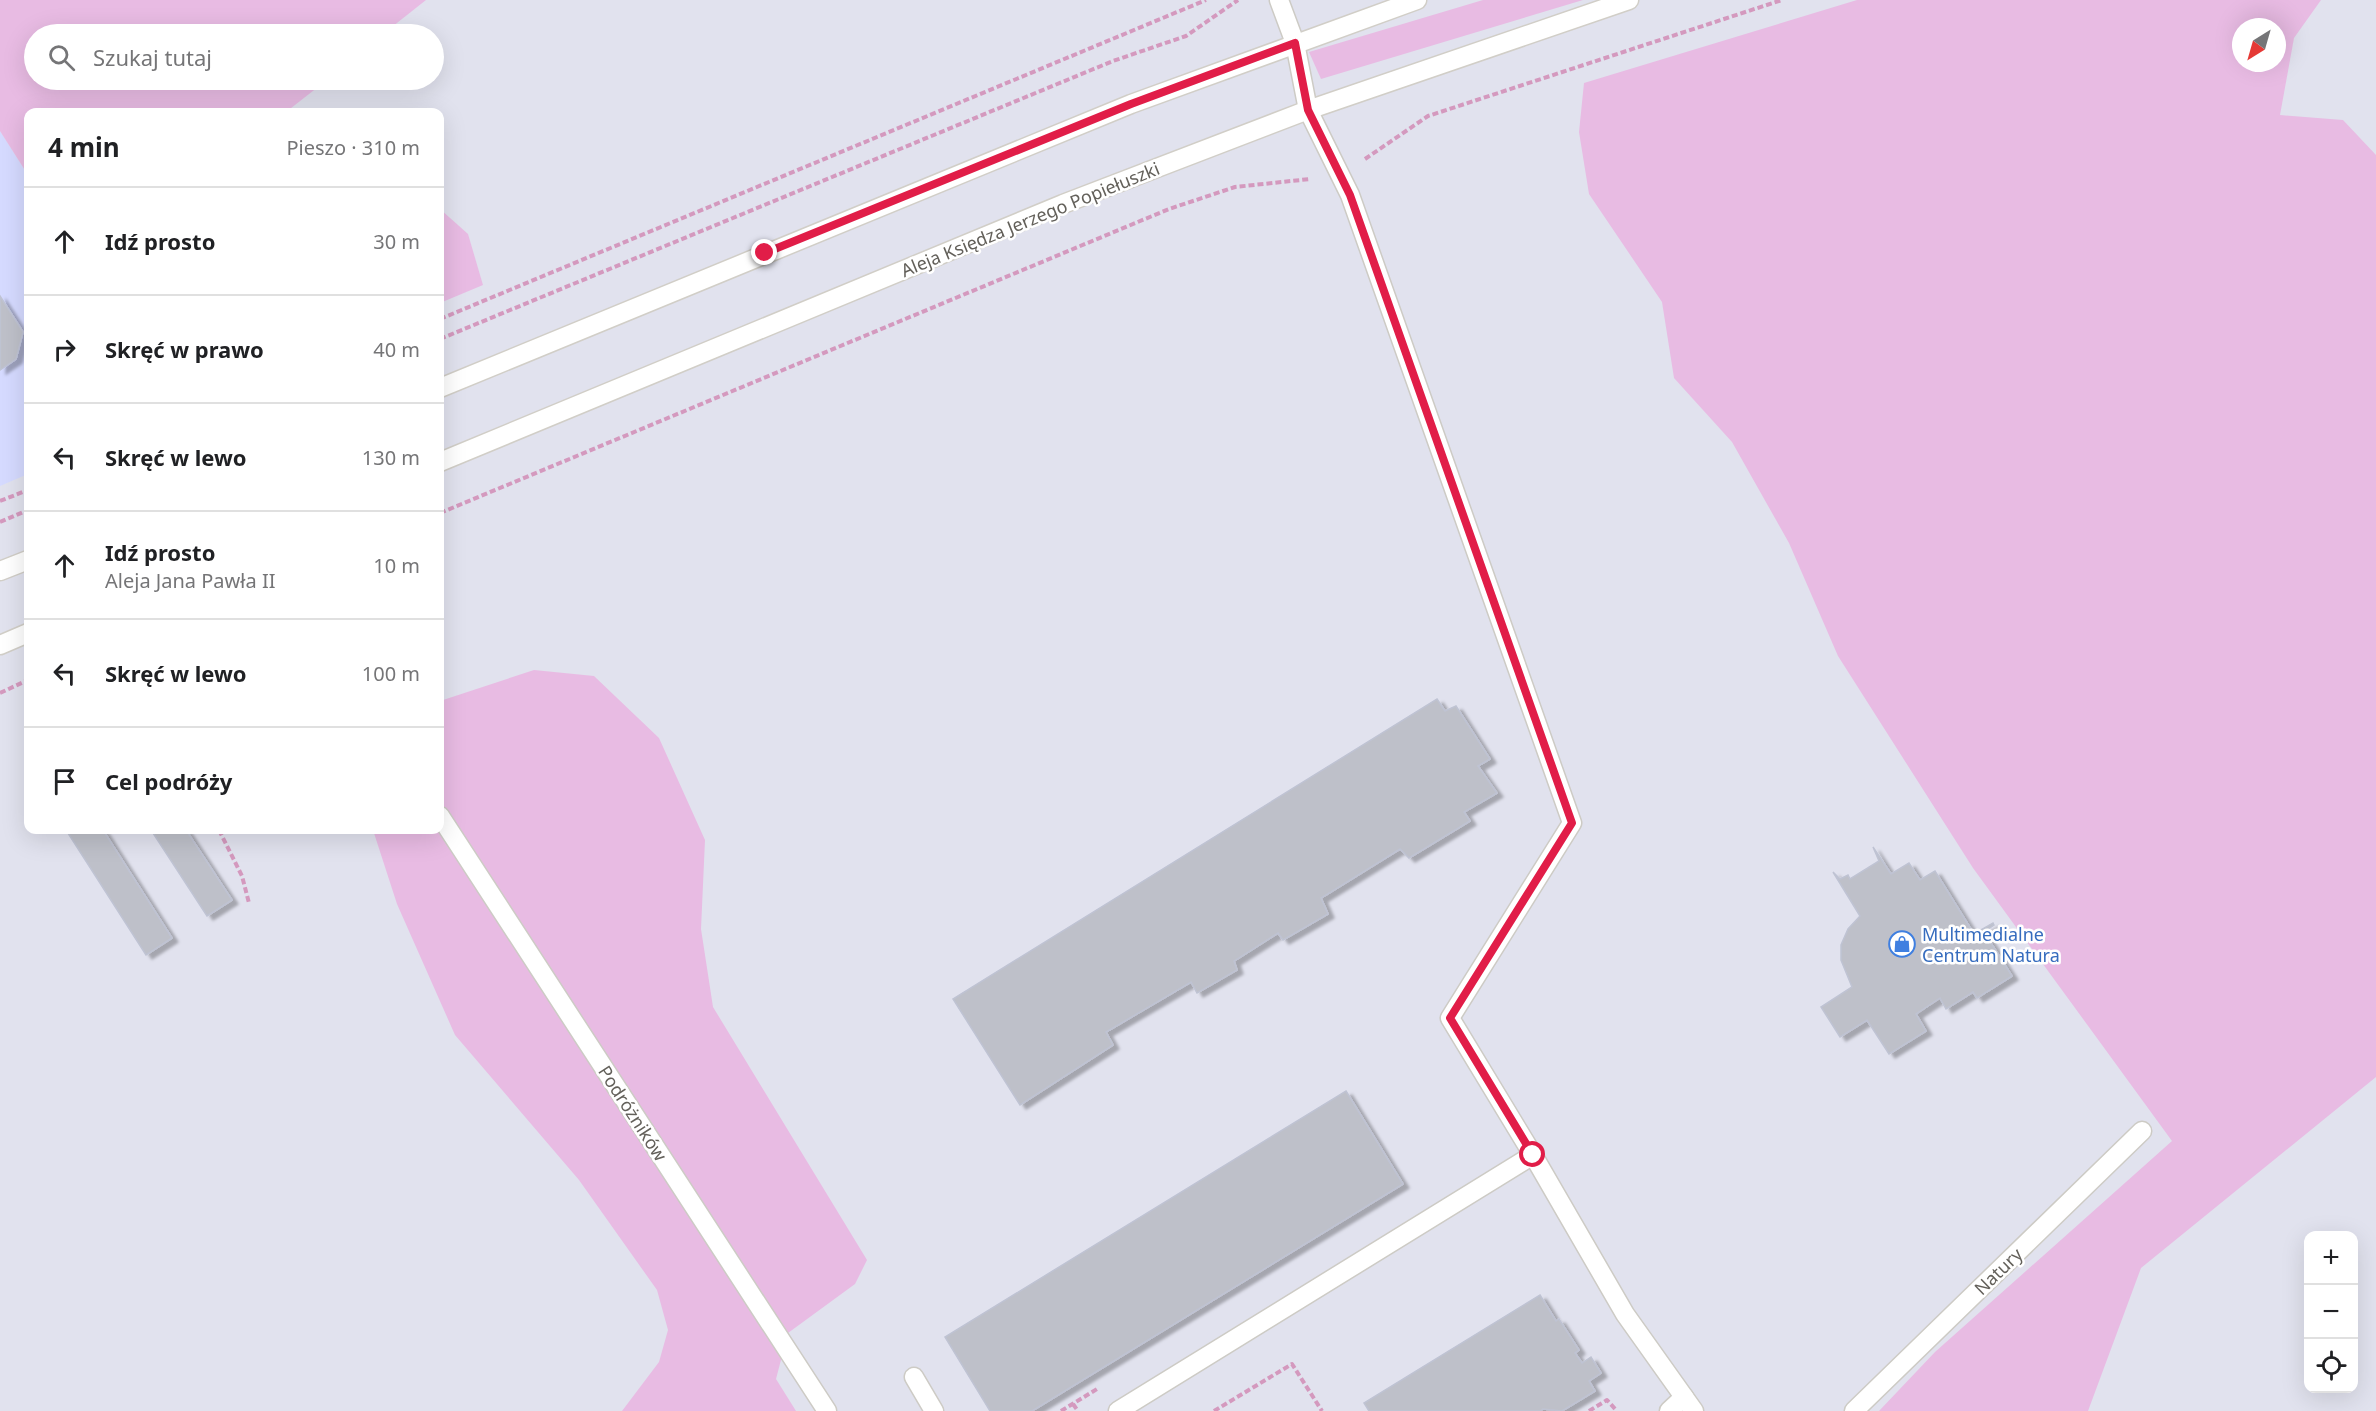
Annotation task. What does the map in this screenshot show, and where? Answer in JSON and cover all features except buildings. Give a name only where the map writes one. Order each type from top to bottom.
[{"type":"main road","points":[[1279,0],[1295,43],[1308,110],[1350,195],[1572,823],[1450,1018],[1625,1314],[1689,1404],[1669,1411]]},
{"type":"main road","points":[[444,386],[1131,104],[1417,0]]},
{"type":"main road","name":"Aleja Księdza Jerzego Popiełuszki","points":[[444,460],[1063,204],[1308,110],[1629,0]]},
{"type":"main road","points":[[0,571],[24,562]]},
{"type":"main road","points":[[0,645],[24,639]]},
{"type":"main road","name":"Podróżników","points":[[444,822],[827,1411]]},
{"type":"main road","name":"Natury","points":[[1854,1411],[2142,1131]]},
{"type":"main road","points":[[1118,1411],[1533,1155]]},
{"type":"main road","points":[[914,1377],[934,1411]]},
{"type":"path","points":[[444,317],[1206,0]]},
{"type":"path","points":[[444,337],[1113,61],[1186,36],[1238,0]]},
{"type":"path","points":[[1360,162],[1428,116],[1782,0]]},
{"type":"path","points":[[444,511],[1169,209],[1235,186],[1312,179]]},
{"type":"path","points":[[0,501],[24,492]]},
{"type":"path","points":[[0,522],[24,512]]},
{"type":"path","points":[[0,693],[24,682]]},
{"type":"path","points":[[221,834],[242,876],[249,903]]},
{"type":"path","points":[[1214,1411],[1292,1364],[1322,1411]]},
{"type":"path","points":[[1589,1411],[1607,1400],[1617,1411]]},
{"type":"path","points":[[1073,1404],[1078,1411]]},
{"type":"shaded area","points":[[0,0],[426,0],[396,24],[24,24],[24,90],[314,90],[291,108],[24,108],[24,169],[0,131]]},
{"type":"shaded area","points":[[1483,0],[1583,0],[1321,79],[1309,52]]},
{"type":"shaded area","points":[[1857,0],[2321,0],[2294,38],[2280,115],[2343,120],[2376,155],[2376,1077],[2141,1268],[2088,1411],[1879,1411],[1935,1352],[2172,1141],[1973,868],[1838,656],[1789,543],[1732,442],[1674,378],[1662,302],[1589,194],[1579,132],[1584,83]]},
{"type":"shaded area","points":[[0,131],[24,169],[24,476],[0,486]]},
{"type":"shaded area","points":[[444,213],[468,234],[483,285],[444,301]]},
{"type":"shaded area","points":[[534,670],[594,676],[659,738],[705,840],[701,929],[713,1007],[867,1260],[855,1284],[788,1333],[776,1379],[796,1411],[622,1411],[659,1362],[668,1330],[657,1290],[579,1180],[455,1035],[397,904],[374,834],[444,834],[444,700]]},
{"type":"place","name":"Multimedialne Centrum Natura","points":[[1902,944]]},
{"type":"route","points":[[765,253],[1131,104],[1295,43],[1308,110],[1350,195],[1572,823],[1450,1018],[1533,1155]]}]
